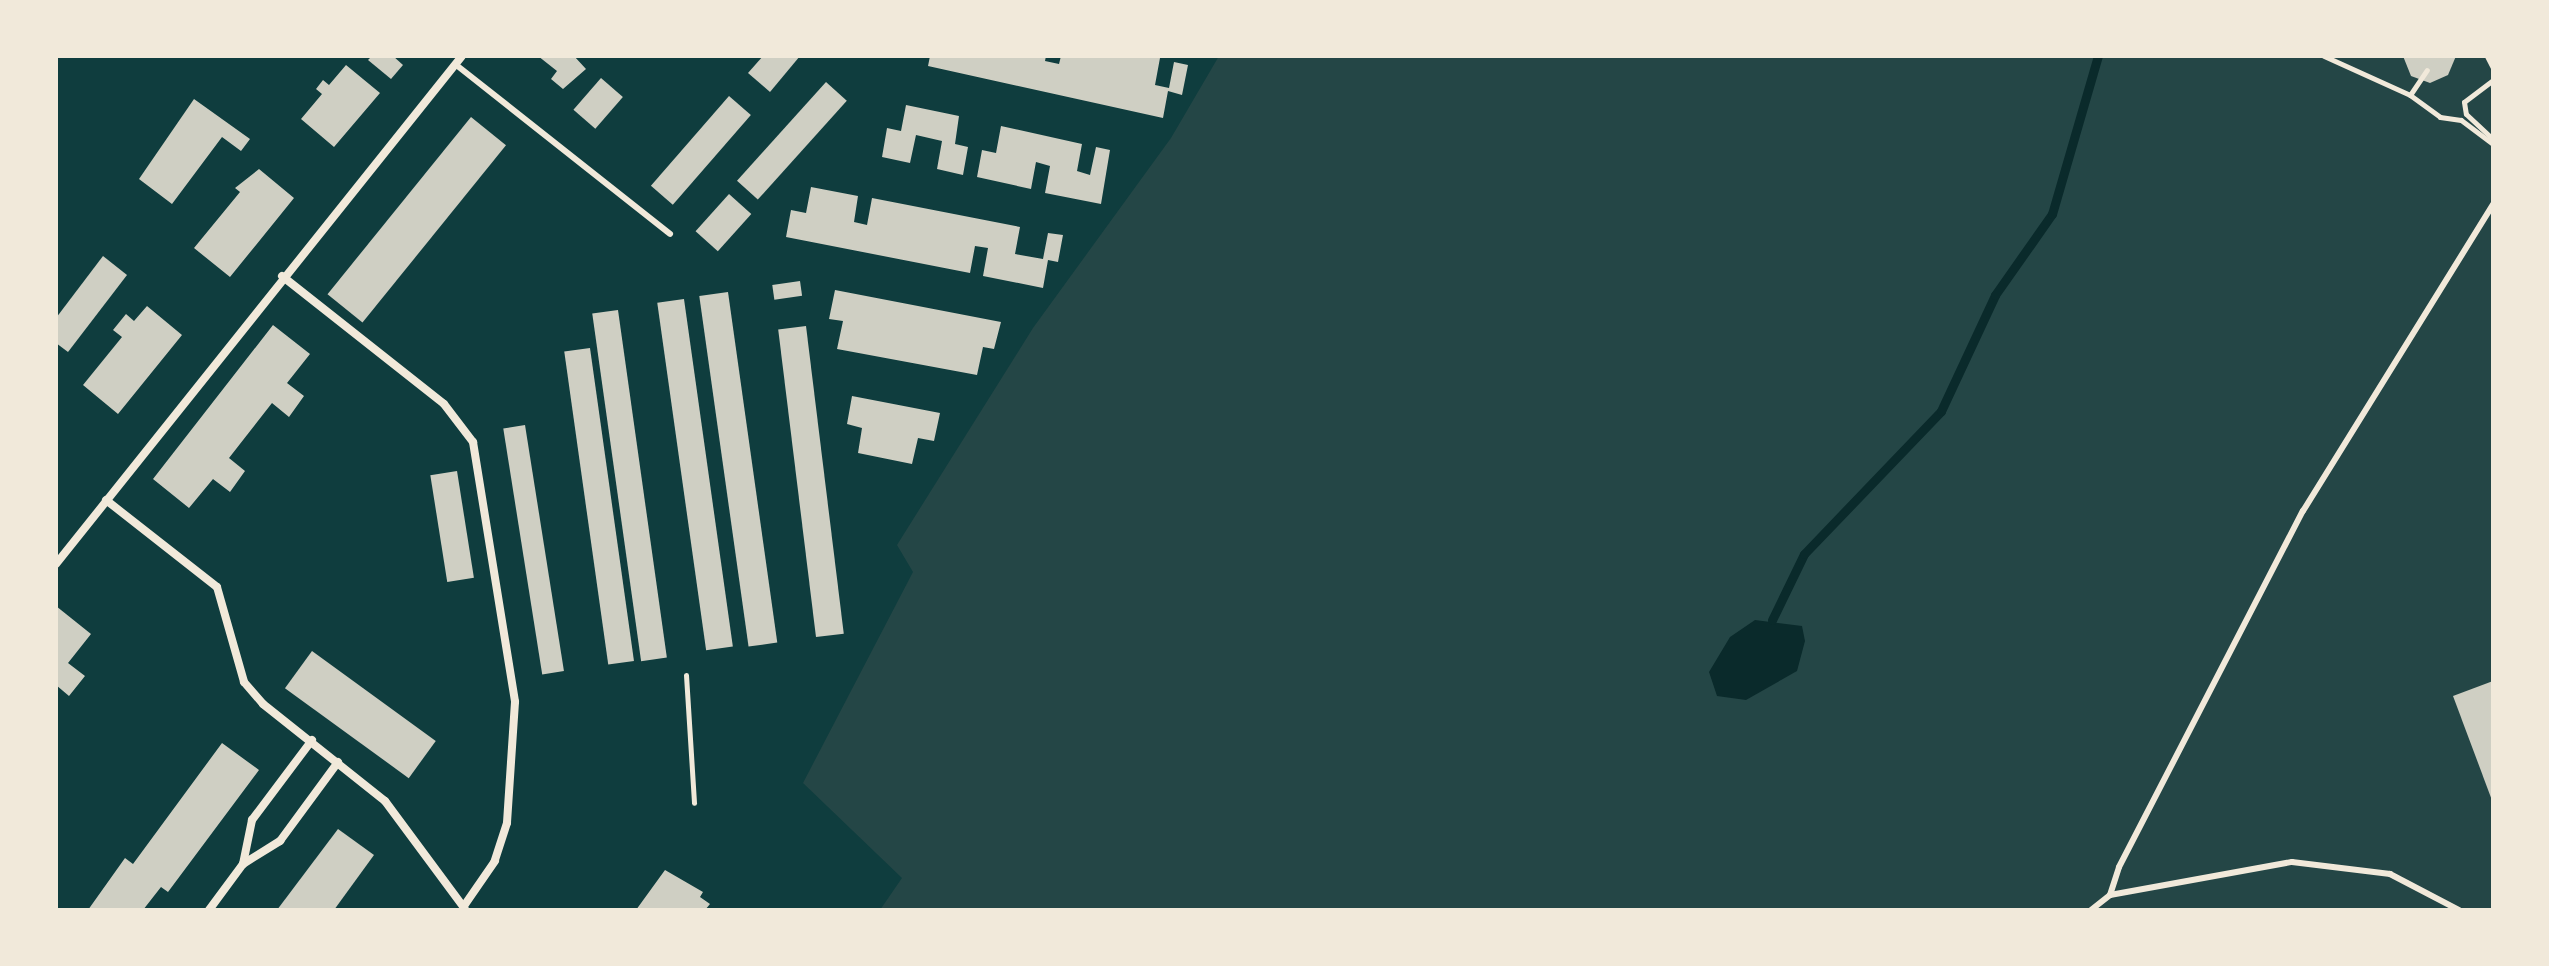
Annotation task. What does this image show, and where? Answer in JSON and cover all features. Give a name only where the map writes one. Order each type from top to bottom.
[{"type":"street","points":[[56,564],[282,276],[462,56]]},
{"type":"street","points":[[106,500],[217,587],[244,682],[263,704],[385,801],[465,908],[495,861],[507,823],[515,702],[473,442],[444,404],[282,276]]},
{"type":"street","points":[[243,864],[252,820],[312,740]]},
{"type":"street","points":[[209,910],[243,864],[280,841],[338,762]]},
{"type":"lane","points":[[455,64],[670,234]]},
{"type":"lane","points":[[2110,895],[2119,867],[2303,511],[2493,204]]},
{"type":"lane","points":[[2091,910],[2110,895],[2292,862],[2390,874],[2459,910]]},
{"type":"path","points":[[2324,56],[2413,97],[2440,117],[2464,117],[2493,142]]},
{"type":"path","points":[[2487,56],[2493,68]]},
{"type":"path","points":[[2413,97],[2427,70]]},
{"type":"path","points":[[2464,117],[2464,102],[2493,80]]},
{"type":"path","points":[[686,675],[694,803]]},
{"type":"shaded area","points":[[1219,56],[2493,56],[2493,910],[880,910],[902,878],[803,783],[913,572],[897,545],[1033,328],[1171,138]]},
{"type":"shaded area","points":[[1755,620],[1802,626],[1805,641],[1797,671],[1746,700],[1717,696],[1709,672],[1730,637]]},
{"type":"building","points":[[372,56],[393,56],[403,65],[391,79],[368,60]]},
{"type":"building","points":[[538,56],[574,56],[586,69],[563,89],[551,79],[557,71]]},
{"type":"building","points":[[763,56],[800,56],[770,92],[748,73]]},
{"type":"building","points":[[930,56],[1046,56],[1045,61],[1059,64],[1061,56],[1148,56],[1160,58],[1155,85],[1169,88],[1174,62],[1188,65],[1182,95],[1168,91],[1163,118],[928,66]]},
{"type":"building","points":[[2403,56],[2456,56],[2448,75],[2430,83],[2411,76]]},
{"type":"building","points":[[346,65],[380,93],[334,147],[301,119],[322,94],[316,89],[323,80],[329,85]]},
{"type":"building","points":[[601,78],[623,97],[595,129],[573,110]]},
{"type":"building","points":[[826,82],[847,101],[758,200],[737,181]]},
{"type":"building","points":[[729,96],[751,115],[673,205],[651,186]]},
{"type":"building","points":[[194,99],[250,139],[241,151],[222,137],[172,204],[139,179]]},
{"type":"building","points":[[906,105],[959,116],[955,144],[968,147],[963,175],[937,169],[942,141],[916,135],[910,163],[882,157],[887,128],[901,131]]},
{"type":"building","points":[[471,117],[506,145],[362,323],[328,294]]},
{"type":"building","points":[[1001,126],[1082,144],[1077,171],[1090,175],[1096,147],[1110,150],[1101,204],[1045,193],[1050,166],[1036,162],[1031,189],[977,177],[982,150],[996,153]]},
{"type":"building","points":[[259,169],[294,198],[230,277],[194,248],[240,192],[235,188]]},
{"type":"building","points":[[811,187],[858,196],[854,222],[867,225],[872,198],[1020,227],[1015,254],[1043,259],[1048,233],[1063,235],[1058,262],[1048,260],[1043,288],[983,276],[988,248],[975,246],[970,273],[786,237],[791,210],[806,213]]},
{"type":"building","points":[[729,194],[751,214],[718,251],[696,231]]},
{"type":"building","points":[[103,256],[127,275],[68,352],[56,343],[56,318]]},
{"type":"building","points":[[800,281],[802,296],[774,300],[772,285]]},
{"type":"building","points":[[835,290],[1001,322],[994,349],[983,347],[977,375],[837,349],[843,321],[829,319]]},
{"type":"building","points":[[728,292],[777,643],[749,647],[699,296]]},
{"type":"building","points":[[684,299],[733,647],[706,650],[657,303]]},
{"type":"building","points":[[147,306],[182,335],[118,414],[83,385],[122,337],[113,330],[126,314],[134,321]]},
{"type":"building","points":[[618,310],[667,658],[641,661],[592,314]]},
{"type":"building","points":[[273,325],[310,354],[287,383],[304,396],[289,417],[272,403],[229,458],[245,471],[230,492],[213,479],[189,508],[153,479]]},
{"type":"building","points":[[806,326],[844,634],[816,637],[778,329]]},
{"type":"building","points":[[590,348],[634,661],[608,665],[564,352]]},
{"type":"building","points":[[852,396],[940,413],[934,441],[918,438],[912,464],[858,453],[862,428],[847,424]]},
{"type":"building","points":[[525,425],[564,671],[542,674],[503,428]]},
{"type":"building","points":[[457,471],[474,578],[447,582],[430,475]]},
{"type":"building","points":[[56,606],[91,634],[68,663],[85,676],[69,696],[56,685]]},
{"type":"building","points":[[312,651],[436,741],[409,778],[285,688]]},
{"type":"building","points":[[2493,681],[2493,803],[2453,696]]},
{"type":"building","points":[[222,743],[259,770],[168,892],[161,887],[143,910],[88,910],[125,858],[133,864]]},
{"type":"building","points":[[338,829],[374,855],[334,910],[277,910]]},
{"type":"building","points":[[665,870],[703,892],[700,897],[710,904],[705,910],[636,910]]},
{"type":"waterway","points":[[1772,620],[1804,554],[1941,411],[1995,295],[2052,214],[2098,56]]}]
